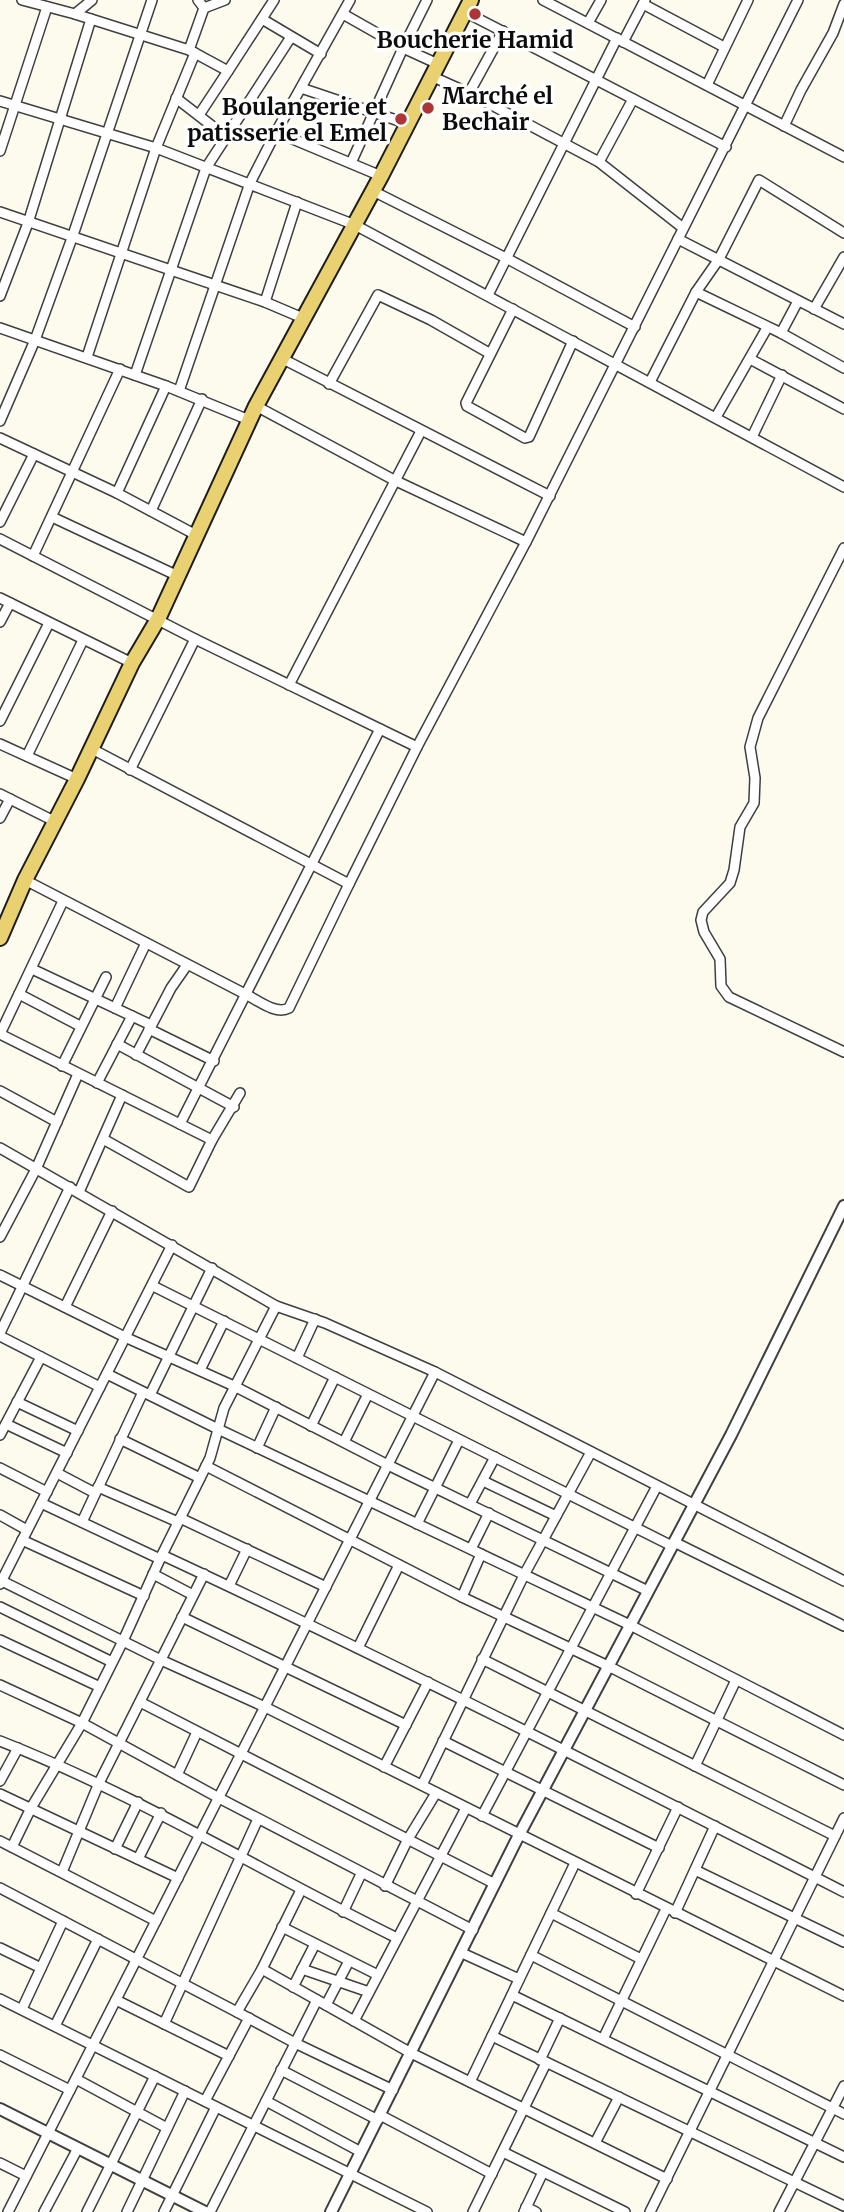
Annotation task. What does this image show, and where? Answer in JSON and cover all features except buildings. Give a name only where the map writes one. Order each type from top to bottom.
[{"type":"main road","points":[[1,931],[132,663],[158,619],[256,406],[381,176],[468,6]]},
{"type":"street","points":[[22,0],[75,14],[192,52],[228,71]]},
{"type":"street","points":[[75,14],[92,0]]},
{"type":"street","points":[[0,421],[72,238],[152,0]]},
{"type":"street","points":[[87,357],[156,149],[192,52],[201,4],[225,0]]},
{"type":"street","points":[[199,115],[274,0]]},
{"type":"street","points":[[179,391],[250,183],[350,0]]},
{"type":"street","points":[[351,163],[427,0]]},
{"type":"street","points":[[543,0],[844,158]]},
{"type":"street","points":[[588,23],[601,0]]},
{"type":"street","points":[[707,85],[748,0]]},
{"type":"street","points":[[25,880],[279,1011],[289,1008],[417,747],[550,496],[798,0]]},
{"type":"street","points":[[63,11],[68,1]]},
{"type":"street","points":[[488,295],[596,80],[644,2],[724,47]]},
{"type":"street","points":[[0,151],[42,4]]},
{"type":"street","points":[[784,126],[833,33],[844,4]]},
{"type":"street","points":[[468,6],[503,31],[726,146]]},
{"type":"street","points":[[343,14],[403,48],[470,93],[599,162],[683,228]]},
{"type":"street","points":[[0,296],[28,223],[91,19]]},
{"type":"street","points":[[262,19],[321,54]]},
{"type":"street","points":[[470,93],[503,31]]},
{"type":"street","points":[[135,375],[206,168],[291,37]]},
{"type":"street","points":[[301,88],[408,124]]},
{"type":"street","points":[[176,98],[225,136]]},
{"type":"street","points":[[599,162],[633,99]]},
{"type":"street","points":[[0,101],[156,149],[355,225],[844,486]]},
{"type":"street","points":[[276,132],[381,176]]},
{"type":"street","points":[[650,382],[696,292],[719,259],[759,180],[844,233]]},
{"type":"street","points":[[373,191],[635,327]]},
{"type":"street","points":[[265,302],[297,202]]},
{"type":"street","points":[[0,212],[265,302],[305,319]]},
{"type":"street","points":[[678,239],[844,324]]},
{"type":"street","points":[[814,309],[844,257]]},
{"type":"street","points":[[696,292],[781,333],[844,368]]},
{"type":"street","points":[[329,384],[378,295],[431,320],[489,353]]},
{"type":"street","points":[[781,333],[798,302]]},
{"type":"street","points":[[513,309],[466,400],[467,406],[527,438],[573,341]]},
{"type":"street","points":[[0,328],[120,369],[249,420]]},
{"type":"street","points":[[716,417],[767,328]]},
{"type":"street","points":[[283,359],[550,496]]},
{"type":"street","points":[[750,359],[844,408]]},
{"type":"street","points":[[33,556],[120,369]]},
{"type":"street","points":[[752,437],[782,375]]},
{"type":"street","points":[[117,493],[166,386]]},
{"type":"street","points":[[0,394],[10,399]]},
{"type":"street","points":[[151,511],[202,400]]},
{"type":"street","points":[[256,406],[394,480],[526,542]]},
{"type":"street","points":[[289,685],[421,430]]},
{"type":"street","points":[[0,438],[117,493],[198,536]]},
{"type":"street","points":[[0,522],[34,454]]},
{"type":"street","points":[[52,517],[178,576]]},
{"type":"street","points":[[0,539],[195,639],[417,747]]},
{"type":"street","points":[[844,548],[758,718],[750,747],[755,778],[754,803],[740,827],[730,883],[702,912],[701,920],[704,932],[720,959],[721,986],[729,997],[844,1052]]},
{"type":"street","points":[[0,598],[132,663]]},
{"type":"street","points":[[0,622],[9,603]]},
{"type":"street","points":[[0,721],[49,623]]},
{"type":"street","points":[[130,769],[195,639]]},
{"type":"street","points":[[27,756],[83,640]]},
{"type":"street","points":[[180,1124],[380,729]]},
{"type":"street","points":[[0,744],[77,779]]},
{"type":"street","points":[[92,749],[349,884]]},
{"type":"street","points":[[0,794],[54,821]]},
{"type":"street","points":[[0,818],[10,799]]},
{"type":"street","points":[[63,901],[0,1034],[212,1140]]},
{"type":"street","points":[[115,1008],[146,943]]},
{"type":"street","points":[[136,1055],[176,980],[187,965]]},
{"type":"street","points":[[32,969],[132,1016],[214,1061]]},
{"type":"street","points":[[62,1066],[106,977]]},
{"type":"street","points":[[19,994],[80,1026]]},
{"type":"street","points":[[97,1083],[132,1016]]},
{"type":"street","points":[[117,1044],[233,1107]]},
{"type":"street","points":[[0,1237],[36,1169],[78,1074]]},
{"type":"street","points":[[0,1091],[57,1122]]},
{"type":"street","points":[[103,1139],[189,1186],[240,1093]]},
{"type":"street","points":[[100,1387],[0,1334],[22,1286],[103,1139],[122,1095]]},
{"type":"street","points":[[0,1148],[276,1306],[314,1319],[435,1372],[844,1581]]},
{"type":"street","points":[[331,2212],[519,1835],[732,1435],[844,1206]]},
{"type":"street","points":[[65,1307],[112,1211]]},
{"type":"street","points":[[172,1245],[1,1582],[265,1707],[636,1894],[844,1995]]},
{"type":"street","points":[[82,1522],[120,1439],[169,1357],[212,1268]]},
{"type":"street","points":[[0,1275],[127,1338],[234,1386],[388,1465],[648,1591]]},
{"type":"street","points":[[153,1286],[635,1528],[844,1626]]},
{"type":"street","points":[[12,1847],[31,1808],[82,1723],[123,1641],[214,1449],[224,1408],[234,1386],[276,1306]]},
{"type":"street","points":[[297,1358],[314,1319]]},
{"type":"street","points":[[200,1370],[224,1321]]},
{"type":"street","points":[[0,1435],[41,1357]]},
{"type":"street","points":[[7,2210],[435,1372]]},
{"type":"street","points":[[107,1374],[629,1625],[844,1735]]},
{"type":"street","points":[[312,1426],[335,1377]]},
{"type":"street","points":[[344,1442],[368,1394]]},
{"type":"street","points":[[18,1402],[78,1431]]},
{"type":"street","points":[[257,1448],[276,1407]]},
{"type":"street","points":[[6,1424],[67,1453]]},
{"type":"street","points":[[120,1439],[200,1478]]},
{"type":"street","points":[[417,1524],[459,1440]]},
{"type":"street","points":[[422,1785],[524,1575],[591,1452]]},
{"type":"street","points":[[470,1504],[495,1457]]},
{"type":"street","points":[[206,1466],[462,1597],[608,1666],[844,1785]]},
{"type":"street","points":[[0,1468],[47,1492]]},
{"type":"street","points":[[57,1473],[179,1520],[326,1587]]},
{"type":"street","points":[[483,1481],[556,1516]]},
{"type":"street","points":[[482,1816],[657,1486]]},
{"type":"street","points":[[41,1503],[308,1623],[564,1748],[844,1892]]},
{"type":"street","points":[[471,1549],[489,1513]]},
{"type":"street","points":[[0,1515],[27,1530]]},
{"type":"street","points":[[22,1540],[144,1596]]},
{"type":"street","points":[[229,1586],[247,1549]]},
{"type":"street","points":[[462,1597],[481,1554]]},
{"type":"street","points":[[358,1648],[399,1565]]},
{"type":"street","points":[[153,1574],[193,1595]]},
{"type":"street","points":[[62,1872],[99,1783],[204,1574]]},
{"type":"street","points":[[0,1607],[112,1662]]},
{"type":"street","points":[[182,1617],[406,1725]]},
{"type":"street","points":[[0,1640],[100,1687]]},
{"type":"street","points":[[482,1659],[835,1836]]},
{"type":"street","points":[[695,1766],[736,1679]]},
{"type":"street","points":[[384,1767],[428,1682]]},
{"type":"street","points":[[0,1685],[82,1723],[361,1874],[473,1930]]},
{"type":"street","points":[[140,1702],[495,1884]]},
{"type":"street","points":[[177,1775],[197,1732]]},
{"type":"street","points":[[0,1741],[161,1813],[301,1890],[397,1938]]},
{"type":"street","points":[[443,1741],[659,1848]]},
{"type":"street","points":[[0,1781],[18,1748]]},
{"type":"street","points":[[385,1885],[408,1839],[436,1793]]},
{"type":"street","points":[[0,1794],[178,1878]]},
{"type":"street","points":[[115,1849],[138,1802]]},
{"type":"street","points":[[636,1894],[678,1807]]},
{"type":"street","points":[[354,2021],[466,1808]]},
{"type":"street","points":[[138,1859],[161,1813]]},
{"type":"street","points":[[650,2212],[844,1818]]},
{"type":"street","points":[[164,2024],[258,1819]]},
{"type":"street","points":[[603,2039],[641,1959],[695,1871],[715,1826]]},
{"type":"street","points":[[0,1841],[156,1921]]},
{"type":"street","points":[[470,2082],[575,1863]]},
{"type":"street","points":[[695,1871],[844,1942]]},
{"type":"street","points":[[344,1912],[361,1874]]},
{"type":"street","points":[[0,1888],[295,2043],[393,2090]]},
{"type":"street","points":[[237,2012],[262,1969],[301,1890]]},
{"type":"street","points":[[551,1913],[641,1959]]},
{"type":"street","points":[[22,2009],[62,1921]]},
{"type":"street","points":[[282,1927],[378,1975]]},
{"type":"street","points":[[55,2026],[98,1939]]},
{"type":"street","points":[[293,1987],[315,1944]]},
{"type":"street","points":[[0,1948],[41,1968]]},
{"type":"street","points":[[462,1952],[519,1979]]},
{"type":"street","points":[[531,1955],[844,2114]]},
{"type":"street","points":[[0,2109],[208,2212],[295,2043],[339,1982],[349,1961]]},
{"type":"street","points":[[262,1969],[411,2053],[667,2179]]},
{"type":"street","points":[[302,1969],[369,1992]]},
{"type":"street","points":[[512,1995],[844,2157]]},
{"type":"street","points":[[0,1998],[427,2212]]},
{"type":"street","points":[[116,2000],[229,2056]]},
{"type":"street","points":[[205,2101],[249,2018]]},
{"type":"street","points":[[473,2212],[524,2109],[560,2018]]},
{"type":"street","points":[[492,2036],[844,2206]]},
{"type":"street","points":[[0,2055],[70,2090]]},
{"type":"street","points":[[281,2070],[492,2174]]},
{"type":"street","points":[[87,2212],[155,2076]]},
{"type":"street","points":[[76,2079],[167,2128]]},
{"type":"street","points":[[779,2212],[844,2085]]},
{"type":"street","points":[[127,2212],[185,2091]]},
{"type":"street","points":[[595,2143],[619,2097]]},
{"type":"street","points":[[266,2101],[361,2152]]},
{"type":"street","points":[[164,2212],[216,2107]]},
{"type":"street","points":[[44,2212],[78,2148]]},
{"type":"street","points":[[503,2152],[625,2212]]},
{"type":"street","points":[[0,2163],[26,2176]]},
{"type":"street","points":[[536,2212],[525,2210],[543,2172]]},
{"type":"place","name":"Boucherie Hamid","points":[[475,14]]},
{"type":"place","name":"Marché el Bechair","points":[[428,108]]},
{"type":"place","name":"Boulangerie et patisserie el Emel","points":[[401,119]]}]
